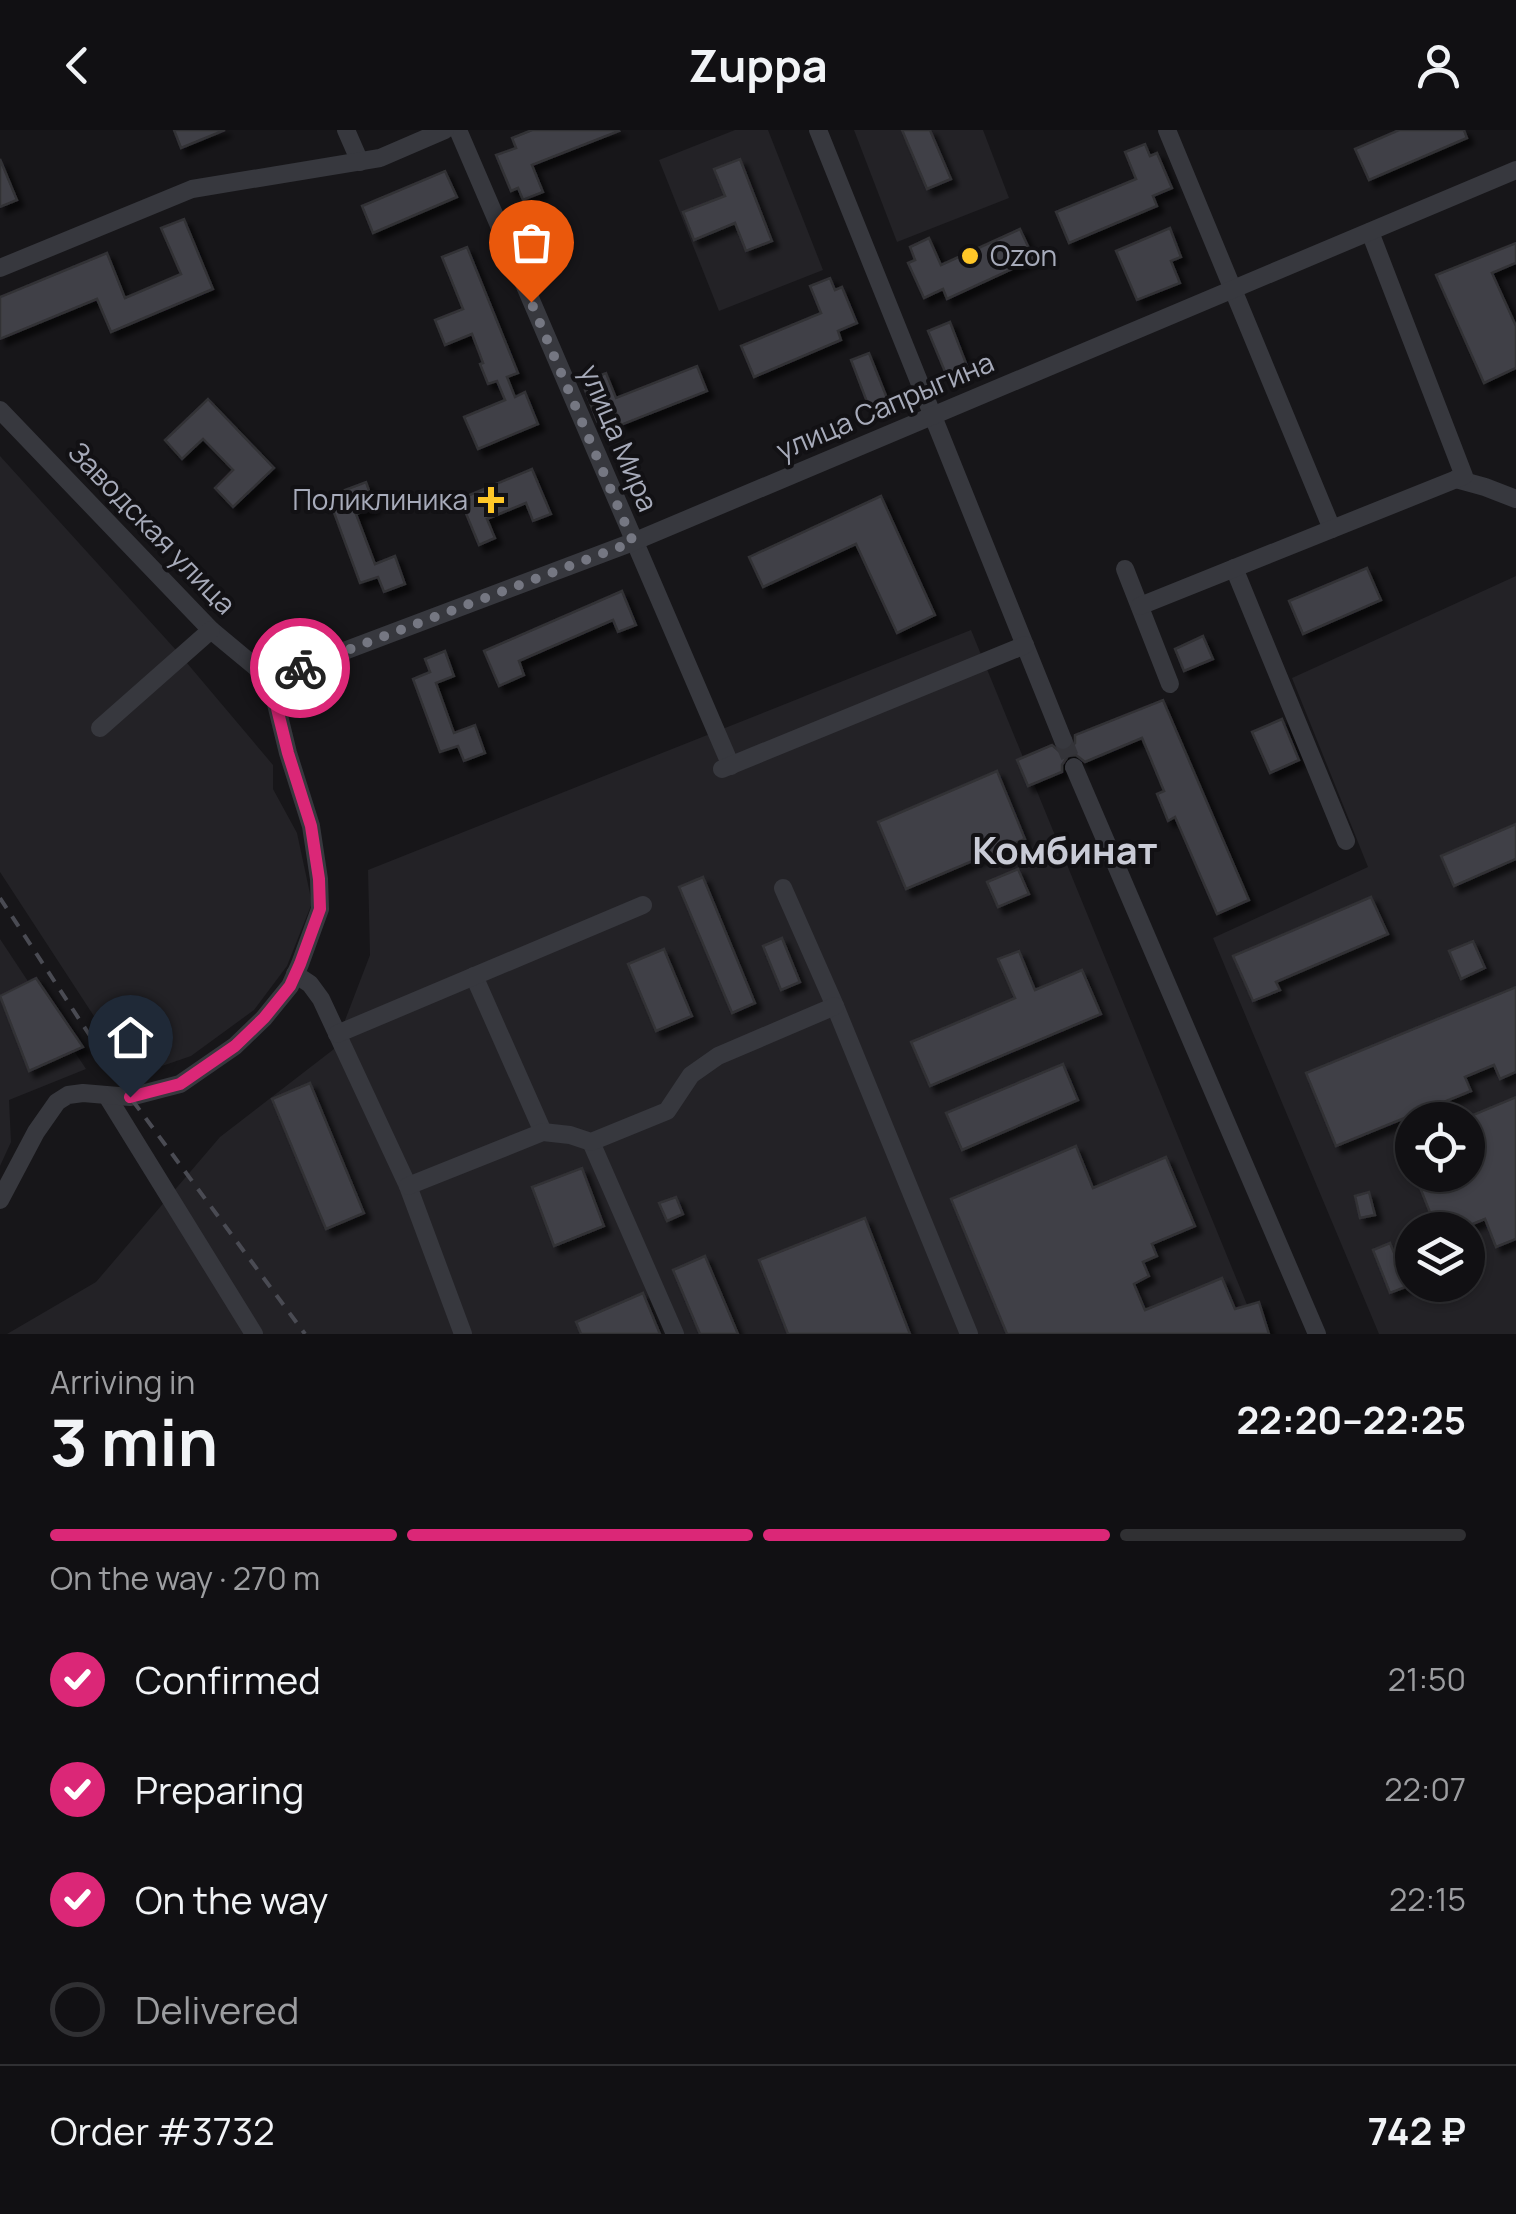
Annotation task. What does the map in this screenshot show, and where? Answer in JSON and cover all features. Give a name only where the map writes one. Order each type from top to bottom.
[{"type":"street","points":[[346,130],[360,162]]},
{"type":"street","points":[[0,268],[192,190],[380,158],[445,130]]},
{"type":"street","name":"улица Мира","points":[[458,130],[726,767],[1025,646]]},
{"type":"street","points":[[818,130],[1064,740]]},
{"type":"street","points":[[1167,130],[1332,529]]},
{"type":"street","name":"улица Сапрыгина","points":[[270,680],[633,542],[1516,170]]},
{"type":"street","points":[[1370,232],[1460,477]]},
{"type":"street","name":"Заводская улица","points":[[0,410],[211,630],[270,680]]},
{"type":"street","points":[[1140,606],[1460,477],[1516,499]]},
{"type":"street","points":[[1125,568],[1170,684]]},
{"type":"street","points":[[1234,568],[1346,840]]},
{"type":"street","points":[[100,728],[211,630]]},
{"type":"street","points":[[0,1200],[56,1102],[83,1093],[130,1097],[180,1084],[235,1046],[290,986],[320,909],[319,879],[311,826],[270,680]]},
{"type":"street","points":[[1074,767],[1317,1334]]},
{"type":"street","points":[[783,888],[969,1334]]},
{"type":"street","points":[[337,1034],[643,905]]},
{"type":"street","points":[[295,974],[321,998],[408,1186],[463,1334]]},
{"type":"street","points":[[474,976],[542,1132]]},
{"type":"street","points":[[408,1186],[542,1132],[591,1142],[666,1111],[690,1074],[718,1056],[835,1006]]},
{"type":"street","points":[[108,1096],[254,1334]]},
{"type":"street","points":[[591,1142],[675,1334]]},
{"type":"shaded area","points":[[735,130],[768,130],[823,270],[719,311],[659,160]]},
{"type":"shaded area","points":[[854,130],[983,130],[1009,198],[897,242]]},
{"type":"shaded area","points":[[0,456],[176,650],[273,765],[273,789],[297,833],[312,903],[287,966],[254,1010],[191,1056],[165,1065],[131,1073],[0,872]]},
{"type":"shaded area","points":[[1516,576],[1516,1334],[1379,1334],[1213,938],[1368,867],[1292,678]]},
{"type":"shaded area","points":[[971,630],[1259,1334],[7,1334],[96,1282],[220,1137],[334,1049],[370,955],[368,870]]},
{"type":"shaded area","points":[[0,939],[86,1069],[9,1100],[11,1142],[0,1166]]},
{"type":"building","points":[[174,130],[225,130],[181,148]]},
{"type":"building","points":[[532,130],[619,131],[532,165],[543,192],[523,200],[518,188],[511,191],[496,155],[516,148],[512,138]]},
{"type":"building","points":[[902,130],[930,130],[951,179],[927,189]]},
{"type":"building","points":[[1399,130],[1464,130],[1467,138],[1369,180],[1355,149]]},
{"type":"building","points":[[1145,144],[1150,156],[1157,153],[1172,188],[1153,196],[1157,206],[1069,243],[1056,212],[1136,179],[1125,152]]},
{"type":"building","points":[[0,159],[17,200],[0,207]]},
{"type":"building","points":[[740,159],[772,241],[746,251],[735,223],[694,240],[683,212],[725,196],[714,169]]},
{"type":"building","points":[[445,171],[457,197],[373,233],[362,206]]},
{"type":"building","points":[[184,219],[213,289],[111,332],[97,299],[0,339],[0,297],[107,253],[125,298],[181,274],[161,228]]},
{"type":"building","points":[[1170,228],[1181,257],[1171,261],[1180,283],[1137,300],[1116,251]]},
{"type":"building","points":[[1020,229],[1034,259],[947,299],[943,289],[924,298],[908,263],[915,260],[910,247],[929,238],[941,265]]},
{"type":"building","points":[[1516,243],[1516,263],[1492,273],[1516,326],[1516,368],[1484,383],[1436,275]]},
{"type":"building","points":[[467,247],[518,373],[507,377],[515,397],[525,392],[538,424],[478,449],[464,417],[505,400],[497,381],[488,384],[472,334],[445,345],[435,320],[463,309],[442,257]]},
{"type":"building","points":[[830,278],[835,290],[842,287],[857,323],[838,331],[841,340],[754,377],[741,346],[821,313],[810,286]]},
{"type":"building","points":[[950,322],[969,371],[948,379],[928,331]]},
{"type":"building","points":[[869,353],[889,403],[870,410],[851,360]]},
{"type":"building","points":[[697,366],[707,391],[621,425],[616,413],[597,421],[585,390],[591,387],[588,380],[606,373],[616,398]]},
{"type":"building","points":[[208,399],[274,468],[233,507],[215,488],[233,470],[203,439],[182,459],[165,440]]},
{"type":"building","points":[[532,469],[551,514],[533,521],[526,503],[487,519],[495,538],[479,545],[460,499]]},
{"type":"building","points":[[366,482],[375,507],[356,514],[375,564],[395,556],[405,584],[384,592],[378,577],[360,583],[333,510],[350,503],[345,490]]},
{"type":"building","points":[[881,496],[935,615],[897,633],[856,544],[763,587],[749,557]]},
{"type":"building","points":[[1367,568],[1381,600],[1303,634],[1289,601]]},
{"type":"building","points":[[622,591],[636,625],[618,632],[613,620],[519,661],[524,675],[499,686],[484,651]]},
{"type":"building","points":[[1203,636],[1213,659],[1184,671],[1175,649]]},
{"type":"building","points":[[445,651],[454,676],[436,683],[454,733],[475,725],[485,753],[464,761],[458,746],[440,752],[413,679],[430,672],[425,659]]},
{"type":"building","points":[[1163,700],[1249,900],[1217,914],[1175,817],[1168,821],[1157,794],[1164,791],[1142,738],[1085,762],[1076,755],[1068,756],[1062,772],[1028,786],[1017,760],[1052,745],[1060,752],[1068,751],[1075,743],[1075,735]]},
{"type":"building","points":[[1282,719],[1299,760],[1270,773],[1252,732]]},
{"type":"building","points":[[997,771],[1025,839],[906,889],[878,822]]},
{"type":"building","points":[[1516,824],[1516,859],[1454,886],[1441,856]]},
{"type":"building","points":[[1018,869],[1029,894],[998,907],[987,882]]},
{"type":"building","points":[[703,877],[755,1003],[732,1013],[679,887]]},
{"type":"building","points":[[1371,897],[1388,934],[1276,982],[1280,990],[1253,1001],[1233,956]]},
{"type":"building","points":[[782,938],[800,982],[781,990],[763,946]]},
{"type":"building","points":[[1473,941],[1485,968],[1461,979],[1449,951]]},
{"type":"building","points":[[664,949],[692,1016],[656,1031],[628,964]]},
{"type":"building","points":[[1019,951],[1035,990],[1082,970],[1101,1014],[930,1086],[911,1042],[1015,998],[998,959]]},
{"type":"building","points":[[36,978],[83,1047],[29,1071],[0,996]]},
{"type":"building","points":[[1516,987],[1516,1072],[1500,1079],[1494,1065],[1465,1077],[1471,1091],[1444,1102],[1395,1102],[1395,1122],[1336,1146],[1306,1073]]},
{"type":"building","points":[[1063,1064],[1078,1100],[962,1150],[946,1113]]},
{"type":"building","points":[[310,1083],[364,1213],[326,1229],[272,1099]]},
{"type":"building","points":[[1516,1097],[1516,1239],[1496,1247],[1485,1212],[1430,1212],[1422,1192],[1485,1192],[1485,1110]]},
{"type":"building","points":[[1076,1146],[1093,1188],[1166,1157],[1195,1226],[1152,1244],[1157,1256],[1143,1262],[1149,1276],[1134,1284],[1145,1310],[1222,1278],[1235,1309],[1259,1302],[1269,1334],[1007,1334],[951,1199]]},
{"type":"building","points":[[582,1168],[604,1226],[554,1246],[532,1187]]},
{"type":"building","points":[[1369,1192],[1375,1215],[1360,1218],[1355,1196]]},
{"type":"building","points":[[676,1197],[683,1214],[667,1221],[659,1203]]},
{"type":"building","points":[[865,1218],[910,1334],[788,1334],[759,1260]]},
{"type":"building","points":[[1390,1243],[1395,1255],[1395,1291],[1390,1293],[1373,1250]]},
{"type":"building","points":[[705,1256],[738,1334],[700,1334],[673,1270]]},
{"type":"building","points":[[643,1293],[660,1334],[581,1334],[576,1322]]},
{"type":"tunnel","points":[[1063,740],[1074,767]]},
{"type":"railway","points":[[0,898],[130,1097],[305,1334]]},
{"type":"way so far","points":[[300,668],[633,542],[531,302]]},
{"type":"place","name":"Ozon","points":[[970,256]]},
{"type":"place","name":"Поликлиника","points":[[491,500]]},
{"type":"district","name":"Комбинат","points":[[1065,851]]},
{"type":"route","points":[[130,1097],[180,1084],[210,1066],[264,1018],[290,986],[300,964],[320,909],[319,879],[311,826],[270,680],[300,668]]}]
